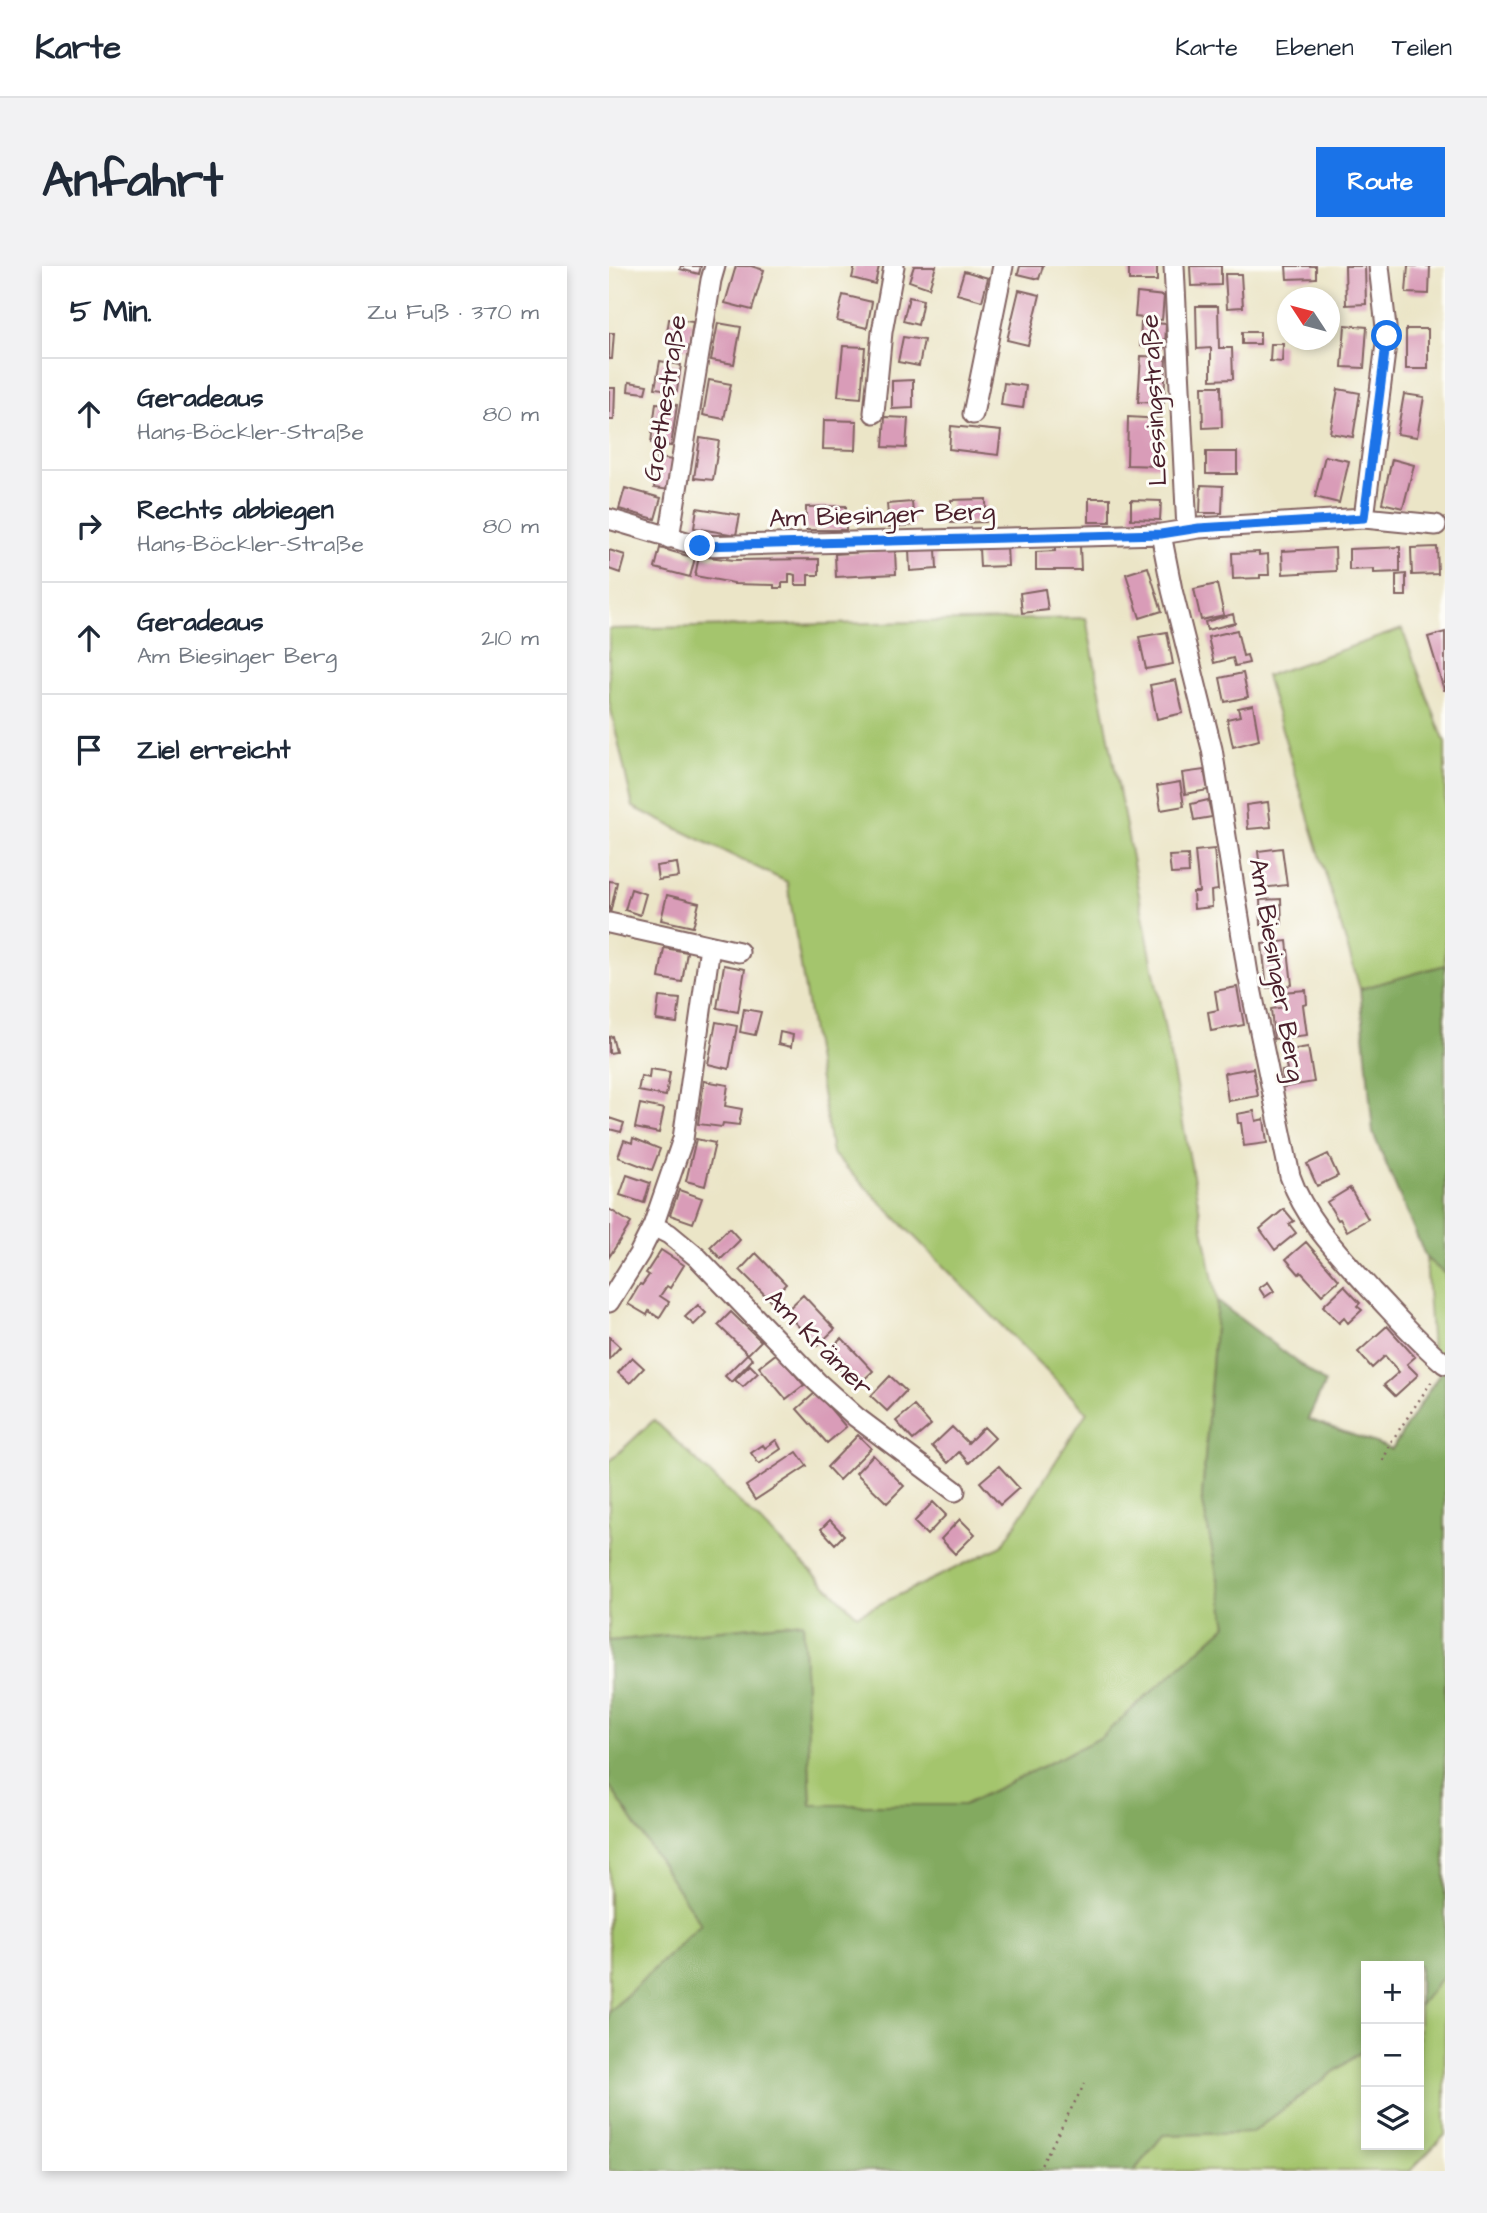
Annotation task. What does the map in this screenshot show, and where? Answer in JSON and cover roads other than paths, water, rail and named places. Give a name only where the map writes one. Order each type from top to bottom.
[{"type":"street","name":"Goethestraße","points":[[669,538],[715,266]]},
{"type":"street","points":[[874,413],[882,332],[894,266]]},
{"type":"street","points":[[973,414],[1003,266]]},
{"type":"street","name":"Lessingstraße","points":[[1174,266],[1187,530]]},
{"type":"street","points":[[1364,518],[1387,336],[1379,266]]},
{"type":"street","name":"Am Biesinger Berg","points":[[609,519],[700,546],[1161,534],[1199,528],[1364,518],[1436,525]]},
{"type":"street","name":"Am Biesinger Berg","points":[[1161,534],[1172,590],[1212,750],[1248,974],[1290,1177],[1309,1216],[1333,1246],[1419,1343],[1444,1364]]},
{"type":"street","points":[[609,923],[739,952]]},
{"type":"street","points":[[609,1302],[653,1226],[683,1139],[710,946]]},
{"type":"street","name":"Am Krämer","points":[[653,1226],[669,1234],[698,1258],[817,1382],[856,1417],[955,1491]]}]
